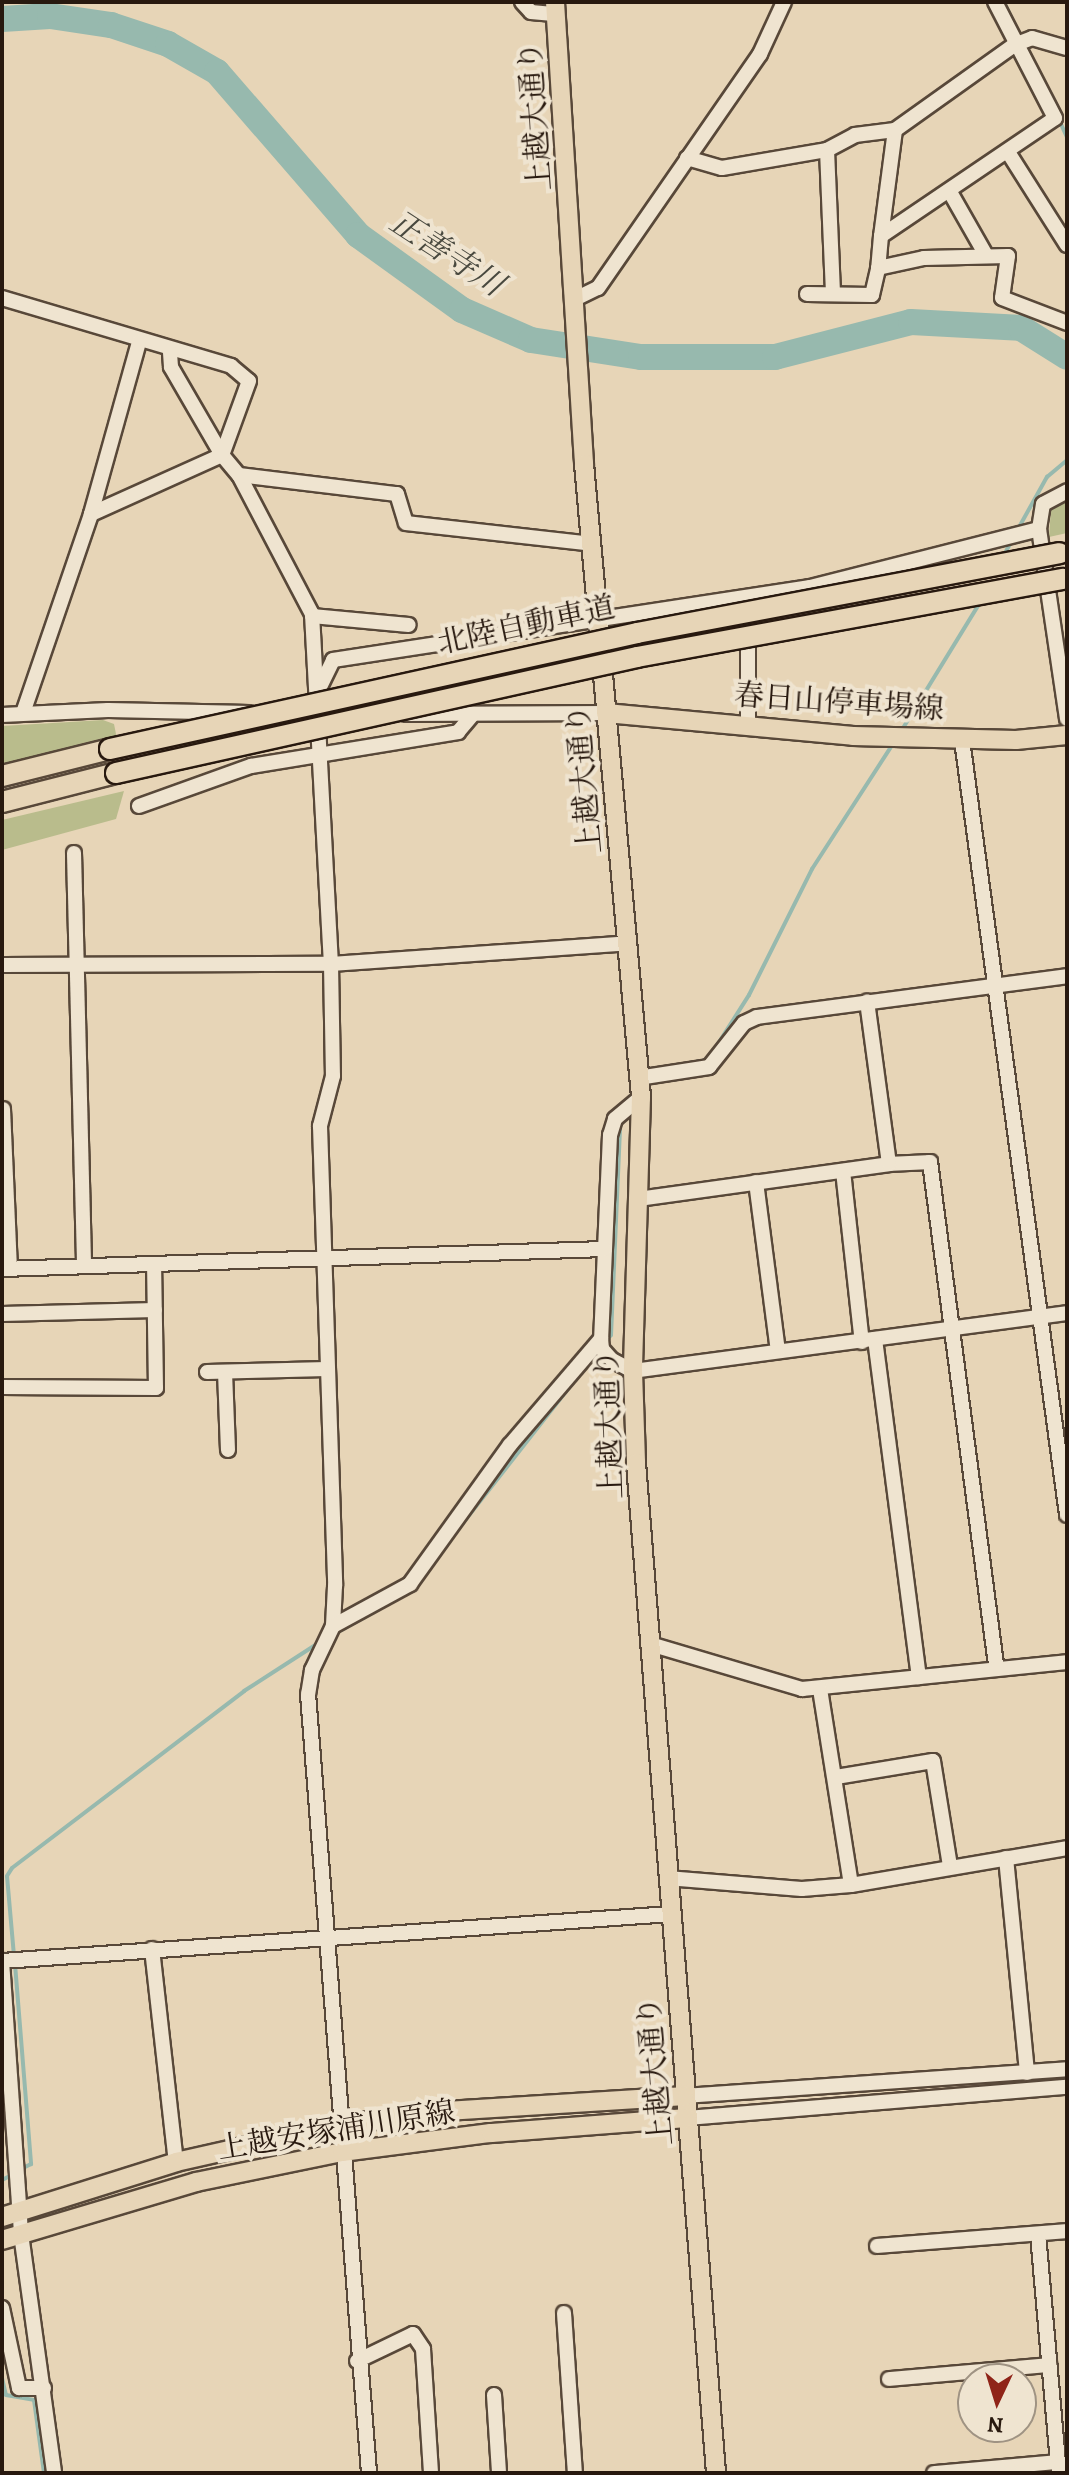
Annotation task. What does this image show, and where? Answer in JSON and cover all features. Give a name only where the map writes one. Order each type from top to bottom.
[{"type":"highway","name":"北陸自動車道","points":[[2,776],[110,749],[637,633],[1064,552]]},
{"type":"highway","name":"北陸自動車道","points":[[2,802],[116,773],[637,657],[1065,578]]},
{"type":"main road","name":"上越大通り","points":[[556,8],[578,372],[641,1097],[633,1371],[667,1878],[716,2473]]},
{"type":"main road","name":"春日山停車場線","points":[[606,713],[853,736],[962,740],[1067,735]]},
{"type":"main road","name":"上越安塚浦川原線","points":[[10,2214],[176,2162],[340,2125],[431,2112],[684,2096]]},
{"type":"main road","name":"上越安塚浦川原線","points":[[2,2240],[196,2182],[342,2152],[491,2133],[687,2118]]},
{"type":"street","points":[[522,2],[531,12],[556,8]]},
{"type":"street","points":[[575,299],[598,288],[760,54],[784,2]]},
{"type":"street","points":[[881,236],[1055,118],[1014,45],[995,2]]},
{"type":"street","points":[[687,158],[722,168],[827,150],[855,135],[895,130],[1014,45],[1032,38],[1067,48]]},
{"type":"street","points":[[807,294],[872,295],[895,130]]},
{"type":"street","points":[[827,150],[833,293]]},
{"type":"street","points":[[1008,152],[1067,245]]},
{"type":"street","points":[[950,192],[986,255]]},
{"type":"street","points":[[878,268],[986,255],[1008,256],[1002,298],[1067,323]]},
{"type":"street","points":[[2,298],[139,342],[231,366],[249,381],[222,455],[91,514]]},
{"type":"street","points":[[23,713],[91,514],[139,342]]},
{"type":"street","points":[[170,351],[171,367],[222,455],[239,475],[312,616],[322,754],[331,964],[333,1076],[320,1126],[333,1626],[312,1670],[308,1694],[357,2361],[369,2473]]},
{"type":"street","points":[[239,475],[397,494],[406,523],[592,544]]},
{"type":"street","points":[[1067,491],[1043,504],[1039,529],[1062,644],[1067,719]]},
{"type":"street","points":[[318,690],[333,660],[810,587],[1039,529]]},
{"type":"street","points":[[748,596],[748,724]]},
{"type":"street","points":[[312,616],[409,625]]},
{"type":"street","points":[[2,715],[606,713]]},
{"type":"street","points":[[139,806],[251,766],[458,732],[473,714]]},
{"type":"street","points":[[962,740],[1067,1515]]},
{"type":"street","points":[[74,853],[84,1266]]},
{"type":"street","points":[[2,965],[331,964],[628,943]]},
{"type":"street","points":[[638,1078],[709,1067],[744,1023],[757,1017],[1067,976]]},
{"type":"street","points":[[867,1001],[889,1164]]},
{"type":"street","points":[[641,1097],[615,1119],[610,1135],[601,1339],[612,1360],[633,1371],[1067,1313]]},
{"type":"street","points":[[3,1109],[6,1269],[605,1249]]},
{"type":"street","points":[[638,1199],[889,1164],[930,1162],[996,1665]]},
{"type":"street","points":[[843,1171],[919,1677]]},
{"type":"street","points":[[756,1182],[778,1351]]},
{"type":"street","points":[[2,1387],[156,1388],[154,1264]]},
{"type":"street","points":[[2,1314],[155,1310]]},
{"type":"street","points":[[333,1626],[410,1584],[510,1445],[601,1339]]},
{"type":"street","points":[[207,1372],[327,1369]]},
{"type":"street","points":[[225,1372],[228,1450]]},
{"type":"street","points":[[650,1644],[770,1682],[820,1689],[996,1665],[1067,1662]]},
{"type":"street","points":[[820,1689],[851,1885]]},
{"type":"street","points":[[836,1777],[933,1761],[950,1866]]},
{"type":"street","points":[[667,1878],[802,1889],[851,1885],[1067,1848]]},
{"type":"street","points":[[1006,1858],[1027,2073]]},
{"type":"street","points":[[54,2473],[21,2234],[10,2214],[2,1961],[670,1914]]},
{"type":"street","points":[[152,1949],[176,2162]]},
{"type":"street","points":[[684,2096],[1067,2069]]},
{"type":"street","points":[[687,2118],[1067,2087]]},
{"type":"street","points":[[877,2246],[1067,2231]]},
{"type":"street","points":[[934,2473],[1058,2468],[1038,2234]]},
{"type":"street","points":[[2,2308],[19,2388],[44,2388]]},
{"type":"street","points":[[564,2313],[575,2473]]},
{"type":"street","points":[[357,2361],[413,2334],[423,2349],[431,2473]]},
{"type":"street","points":[[889,2379],[1067,2373]]},
{"type":"street","points":[[494,2395],[499,2473]]},
{"type":"green space","points":[[1067,498],[1067,533],[1049,537],[1051,508]]},
{"type":"green space","points":[[103,720],[114,724],[117,739],[104,738],[2,764],[2,726]]},
{"type":"green space","points":[[124,791],[116,819],[2,850],[2,820]]},
{"type":"waterway","points":[[1004,2],[1018,32]]},
{"type":"waterway","name":"正善寺川","points":[[2,19],[50,16],[111,25],[168,44],[217,72],[358,235],[462,310],[531,340],[641,357],[775,357],[911,322],[1021,328],[1067,357]]},
{"type":"waterway","points":[[1059,120],[1067,137]]},
{"type":"waterway","points":[[1018,529],[1047,477],[1067,460]]},
{"type":"waterway","points":[[1003,557],[1012,540]]},
{"type":"waterway","points":[[900,733],[981,601]]},
{"type":"waterway","points":[[714,1050],[749,995],[812,869],[893,744]]},
{"type":"waterway","points":[[646,1071],[707,1060]]},
{"type":"waterway","points":[[605,1342],[611,1335],[620,1125]]},
{"type":"waterway","points":[[452,1537],[580,1374]]},
{"type":"waterway","points":[[334,1634],[372,1613]]},
{"type":"waterway","points":[[14,1956],[7,1876],[12,1868],[244,1691],[320,1642]]},
{"type":"waterway","points":[[15,1964],[31,2164],[21,2169]]},
{"type":"waterway","points":[[2,2180],[14,2174]]},
{"type":"waterway","points":[[2,2378],[6,2395],[34,2400],[44,2473]]}]
